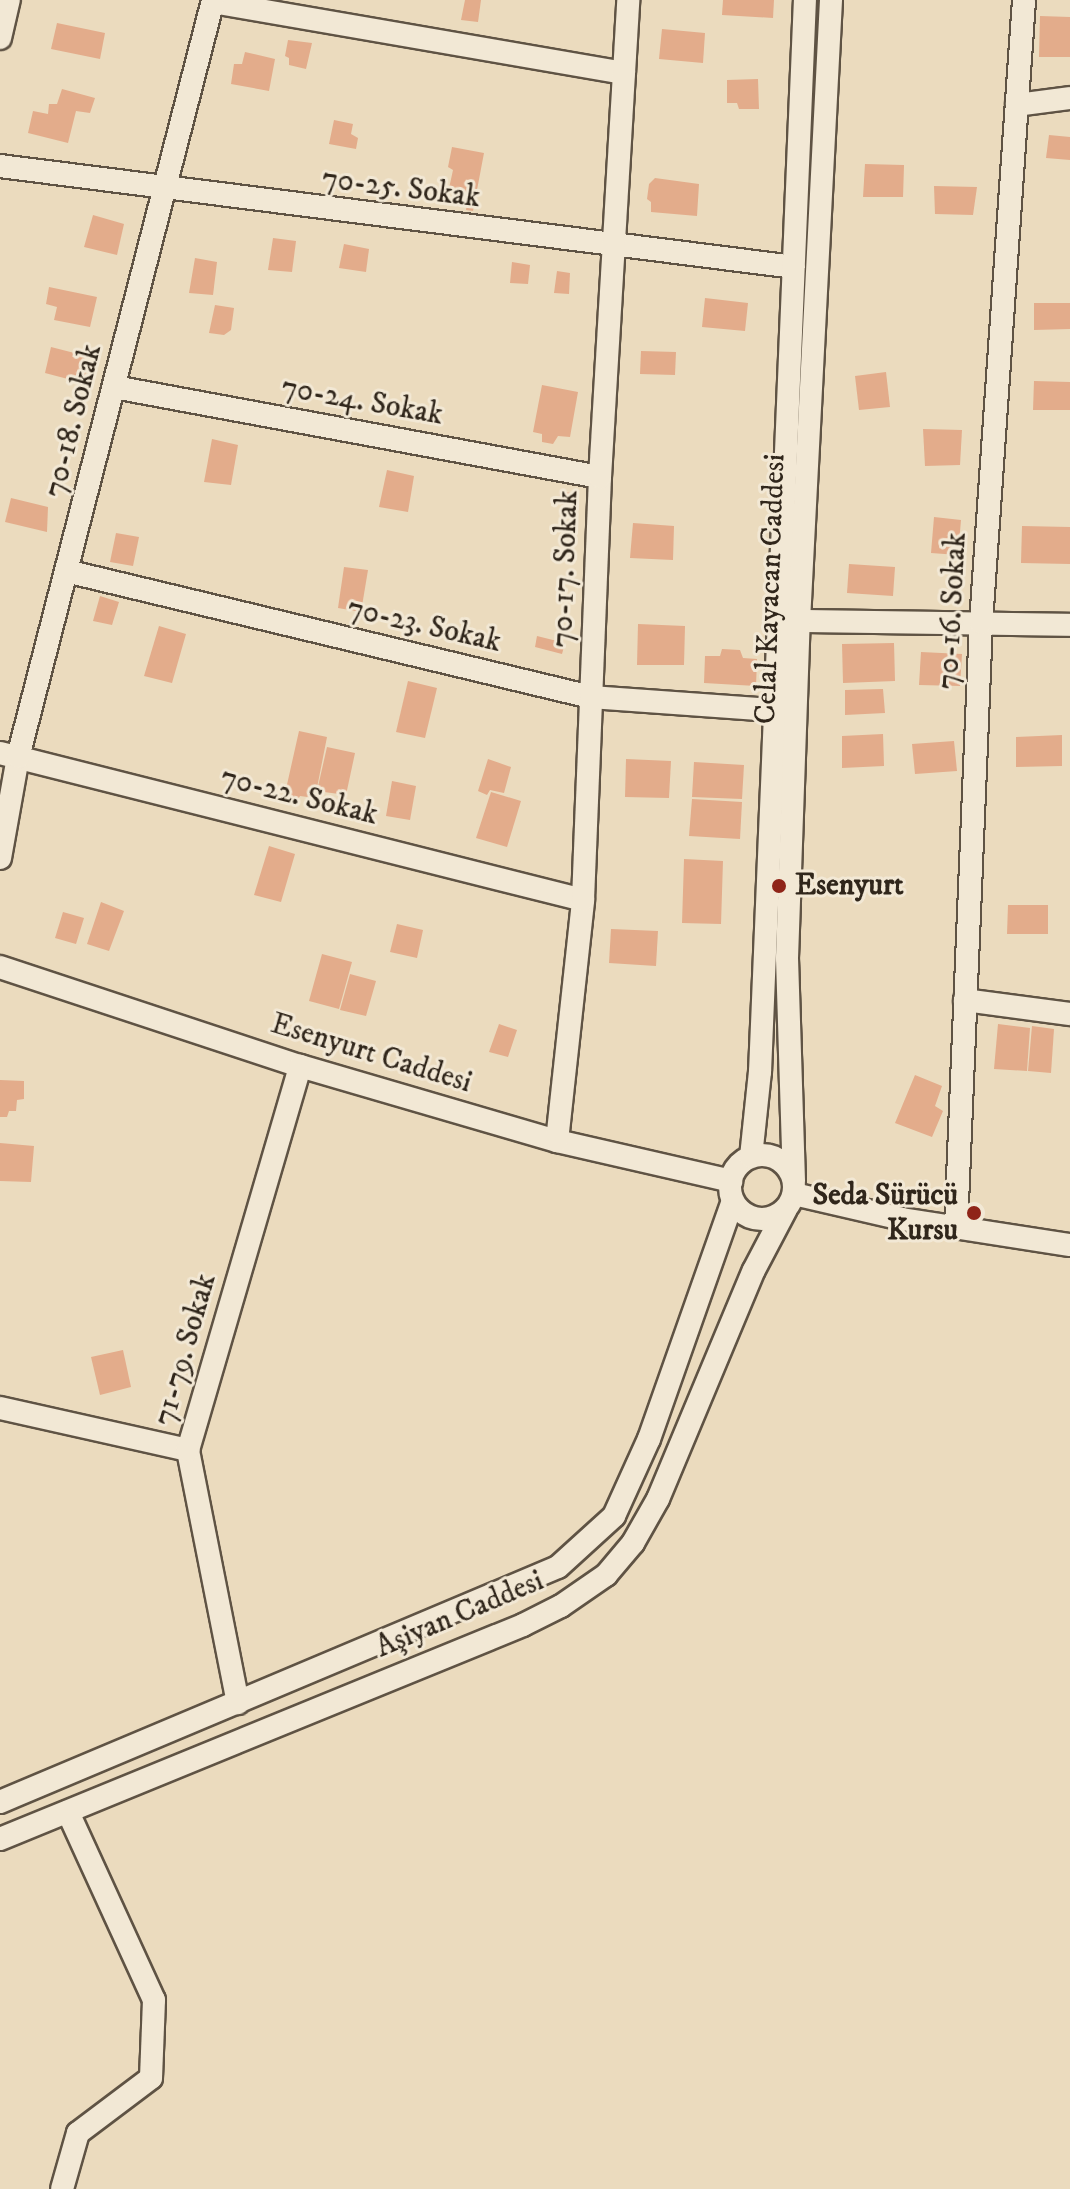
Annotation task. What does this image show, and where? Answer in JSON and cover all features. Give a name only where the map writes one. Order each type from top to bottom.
[{"type":"street","points":[[0,38],[9,0]]},
{"type":"street","name":"70-17. Sokak","points":[[557,1141],[583,900],[600,477],[628,0]]},
{"type":"street","name":"Celal Kayacan Caddesi","points":[[751,1157],[760,1072],[772,710],[805,0]]},
{"type":"street","name":"Celal Kayacan Caddesi","points":[[791,1195],[787,958],[799,621],[831,0]]},
{"type":"street","name":"70-16. Sokak","points":[[956,1227],[981,623],[1024,0]]},
{"type":"street","points":[[213,1],[624,73]]},
{"type":"street","name":"70-18. Sokak","points":[[0,858],[9,755],[66,571],[213,1]]},
{"type":"street","points":[[1017,105],[1070,98]]},
{"type":"street","name":"70-25. Sokak","points":[[0,166],[615,247],[794,267]]},
{"type":"street","name":"70-24. Sokak","points":[[114,387],[600,477]]},
{"type":"street","name":"70-23. Sokak","points":[[66,571],[591,697],[772,710]]},
{"type":"street","points":[[799,621],[1070,625]]},
{"type":"street","name":"70-22. Sokak","points":[[9,755],[583,900]]},
{"type":"street","name":"Esenyurt Caddesi","points":[[0,967],[300,1066],[732,1191]]},
{"type":"street","points":[[965,1000],[1070,1014]]},
{"type":"street","name":"71-79. Sokak","points":[[238,1703],[188,1450],[300,1066]]},
{"type":"street","points":[[767,1155],[781,1161],[791,1195],[767,1219],[757,1219],[739,1209],[732,1191],[738,1167],[751,1157],[767,1155]]},
{"type":"street","name":"Aşiyan Caddesi","points":[[0,1802],[558,1567],[614,1516],[649,1439],[732,1191]]},
{"type":"street","points":[[791,1195],[902,1219],[1070,1245]]},
{"type":"street","name":"Aşiyan Caddesi","points":[[0,1839],[523,1625],[561,1606],[606,1575],[633,1543],[658,1499],[754,1270],[791,1195]]},
{"type":"street","points":[[0,1408],[188,1450]]},
{"type":"street","points":[[62,2189],[78,2133],[151,2078],[154,2000],[68,1812]]},
{"type":"building","points":[[465,0],[481,0],[478,22],[461,20]]},
{"type":"building","points":[[723,0],[774,0],[773,18],[722,15]]},
{"type":"building","points":[[1040,16],[1070,17],[1070,57],[1039,57]]},
{"type":"building","points":[[57,23],[105,33],[100,59],[51,49]]},
{"type":"building","points":[[662,29],[705,33],[703,63],[659,59]]},
{"type":"building","points":[[288,40],[312,43],[306,69],[289,65],[289,58],[285,56]]},
{"type":"building","points":[[245,52],[275,59],[269,91],[231,84],[234,64],[242,64]]},
{"type":"building","points":[[758,79],[759,109],[739,109],[737,103],[727,103],[727,80]]},
{"type":"building","points":[[62,89],[95,98],[90,113],[76,111],[68,143],[28,133],[33,111],[48,114],[49,104],[57,104]]},
{"type":"building","points":[[334,120],[353,124],[351,134],[358,138],[356,149],[329,144]]},
{"type":"building","points":[[1049,135],[1070,137],[1070,160],[1046,158]]},
{"type":"building","points":[[452,147],[484,153],[473,211],[466,210],[468,197],[448,193],[453,170],[448,167]]},
{"type":"building","points":[[865,164],[904,165],[903,197],[863,197]]},
{"type":"building","points":[[655,178],[699,184],[697,216],[651,212],[651,202],[647,199],[649,184]]},
{"type":"building","points":[[934,186],[977,187],[973,215],[935,214]]},
{"type":"building","points":[[93,215],[124,224],[117,255],[84,247]]},
{"type":"building","points":[[273,238],[296,241],[292,272],[268,270]]},
{"type":"building","points":[[344,244],[369,249],[366,272],[339,268]]},
{"type":"building","points":[[195,258],[217,262],[213,295],[189,293]]},
{"type":"building","points":[[512,262],[530,265],[528,284],[510,283]]},
{"type":"building","points":[[557,271],[570,273],[569,294],[554,293]]},
{"type":"building","points":[[49,287],[97,297],[90,327],[54,320],[57,307],[46,304]]},
{"type":"building","points":[[705,298],[748,303],[745,331],[702,327]]},
{"type":"building","points":[[1034,303],[1070,303],[1070,329],[1034,330]]},
{"type":"building","points":[[215,305],[234,308],[231,330],[224,335],[209,333]]},
{"type":"building","points":[[51,347],[90,357],[83,383],[45,373]]},
{"type":"building","points":[[641,351],[676,352],[675,375],[640,374]]},
{"type":"building","points":[[886,372],[890,407],[859,410],[855,376]]},
{"type":"building","points":[[1034,381],[1070,382],[1070,410],[1033,410]]},
{"type":"building","points":[[542,385],[578,392],[570,437],[558,436],[553,444],[542,442],[542,434],[533,432]]},
{"type":"building","points":[[923,429],[962,430],[960,465],[925,466]]},
{"type":"building","points":[[212,439],[238,445],[231,485],[204,482]]},
{"type":"building","points":[[387,470],[414,476],[408,512],[379,507]]},
{"type":"building","points":[[560,491],[578,494],[577,513],[564,513],[565,506],[558,503]]},
{"type":"building","points":[[11,498],[48,507],[47,532],[5,522]]},
{"type":"building","points":[[934,517],[961,520],[958,555],[931,553]]},
{"type":"building","points":[[633,523],[674,526],[673,560],[630,558]]},
{"type":"building","points":[[1022,526],[1070,527],[1070,564],[1021,563]]},
{"type":"building","points":[[116,533],[139,537],[133,566],[110,562]]},
{"type":"building","points":[[849,564],[895,567],[893,596],[847,593]]},
{"type":"building","points":[[344,567],[368,570],[361,612],[338,608]]},
{"type":"building","points":[[100,596],[119,602],[112,625],[93,621]]},
{"type":"building","points":[[638,624],[685,626],[684,665],[637,665]]},
{"type":"building","points":[[159,626],[186,634],[172,683],[144,676]]},
{"type":"building","points":[[537,636],[565,643],[562,654],[535,647]]},
{"type":"building","points":[[894,643],[895,681],[843,683],[842,644]]},
{"type":"building","points":[[722,649],[740,650],[743,658],[757,659],[756,686],[704,683],[705,656],[720,656]]},
{"type":"building","points":[[921,652],[962,654],[960,686],[919,685]]},
{"type":"building","points":[[408,681],[437,688],[425,738],[396,732]]},
{"type":"building","points":[[883,689],[885,713],[845,715],[845,690]]},
{"type":"building","points":[[299,731],[327,737],[315,798],[300,796],[297,801],[284,798]]},
{"type":"building","points":[[883,734],[884,766],[842,768],[842,736]]},
{"type":"building","points":[[1062,735],[1062,766],[1016,767],[1016,737]]},
{"type":"building","points":[[954,741],[957,771],[915,774],[912,744]]},
{"type":"building","points":[[327,747],[355,753],[346,795],[317,791]]},
{"type":"building","points":[[488,759],[511,767],[504,793],[490,790],[487,795],[478,791]]},
{"type":"building","points":[[626,759],[671,761],[669,798],[625,797]]},
{"type":"building","points":[[694,762],[744,765],[742,799],[692,797]]},
{"type":"building","points":[[392,781],[416,786],[410,820],[386,816]]},
{"type":"building","points":[[491,792],[521,801],[507,847],[476,838]]},
{"type":"building","points":[[692,799],[742,802],[740,839],[689,836]]},
{"type":"building","points":[[269,846],[295,854],[281,902],[254,895]]},
{"type":"building","points":[[684,859],[723,861],[721,924],[682,923]]},
{"type":"building","points":[[101,902],[124,911],[109,951],[87,944]]},
{"type":"building","points":[[1008,905],[1048,905],[1048,934],[1007,934]]},
{"type":"building","points":[[63,912],[84,918],[76,944],[55,938]]},
{"type":"building","points":[[397,924],[423,930],[417,958],[390,952]]},
{"type":"building","points":[[611,929],[658,931],[656,966],[609,963]]},
{"type":"building","points":[[322,954],[352,962],[339,1009],[309,1001]]},
{"type":"building","points":[[350,974],[376,981],[366,1016],[340,1010]]},
{"type":"building","points":[[499,1024],[517,1030],[508,1057],[489,1052]]},
{"type":"building","points":[[998,1024],[1030,1028],[1027,1071],[994,1069]]},
{"type":"building","points":[[1032,1026],[1054,1029],[1051,1073],[1028,1071]]},
{"type":"building","points":[[915,1075],[942,1086],[935,1106],[943,1111],[932,1137],[895,1123]]},
{"type":"building","points":[[0,1080],[24,1081],[24,1099],[17,1100],[16,1111],[9,1111],[7,1117],[0,1117]]},
{"type":"building","points":[[0,1143],[34,1146],[31,1182],[0,1181]]},
{"type":"building","points":[[123,1350],[131,1387],[100,1395],[91,1357]]},
{"type":"place","name":"Esenyurt","points":[[779,886]]},
{"type":"place","name":"Seda Sürücü Kursu","points":[[974,1213]]}]
